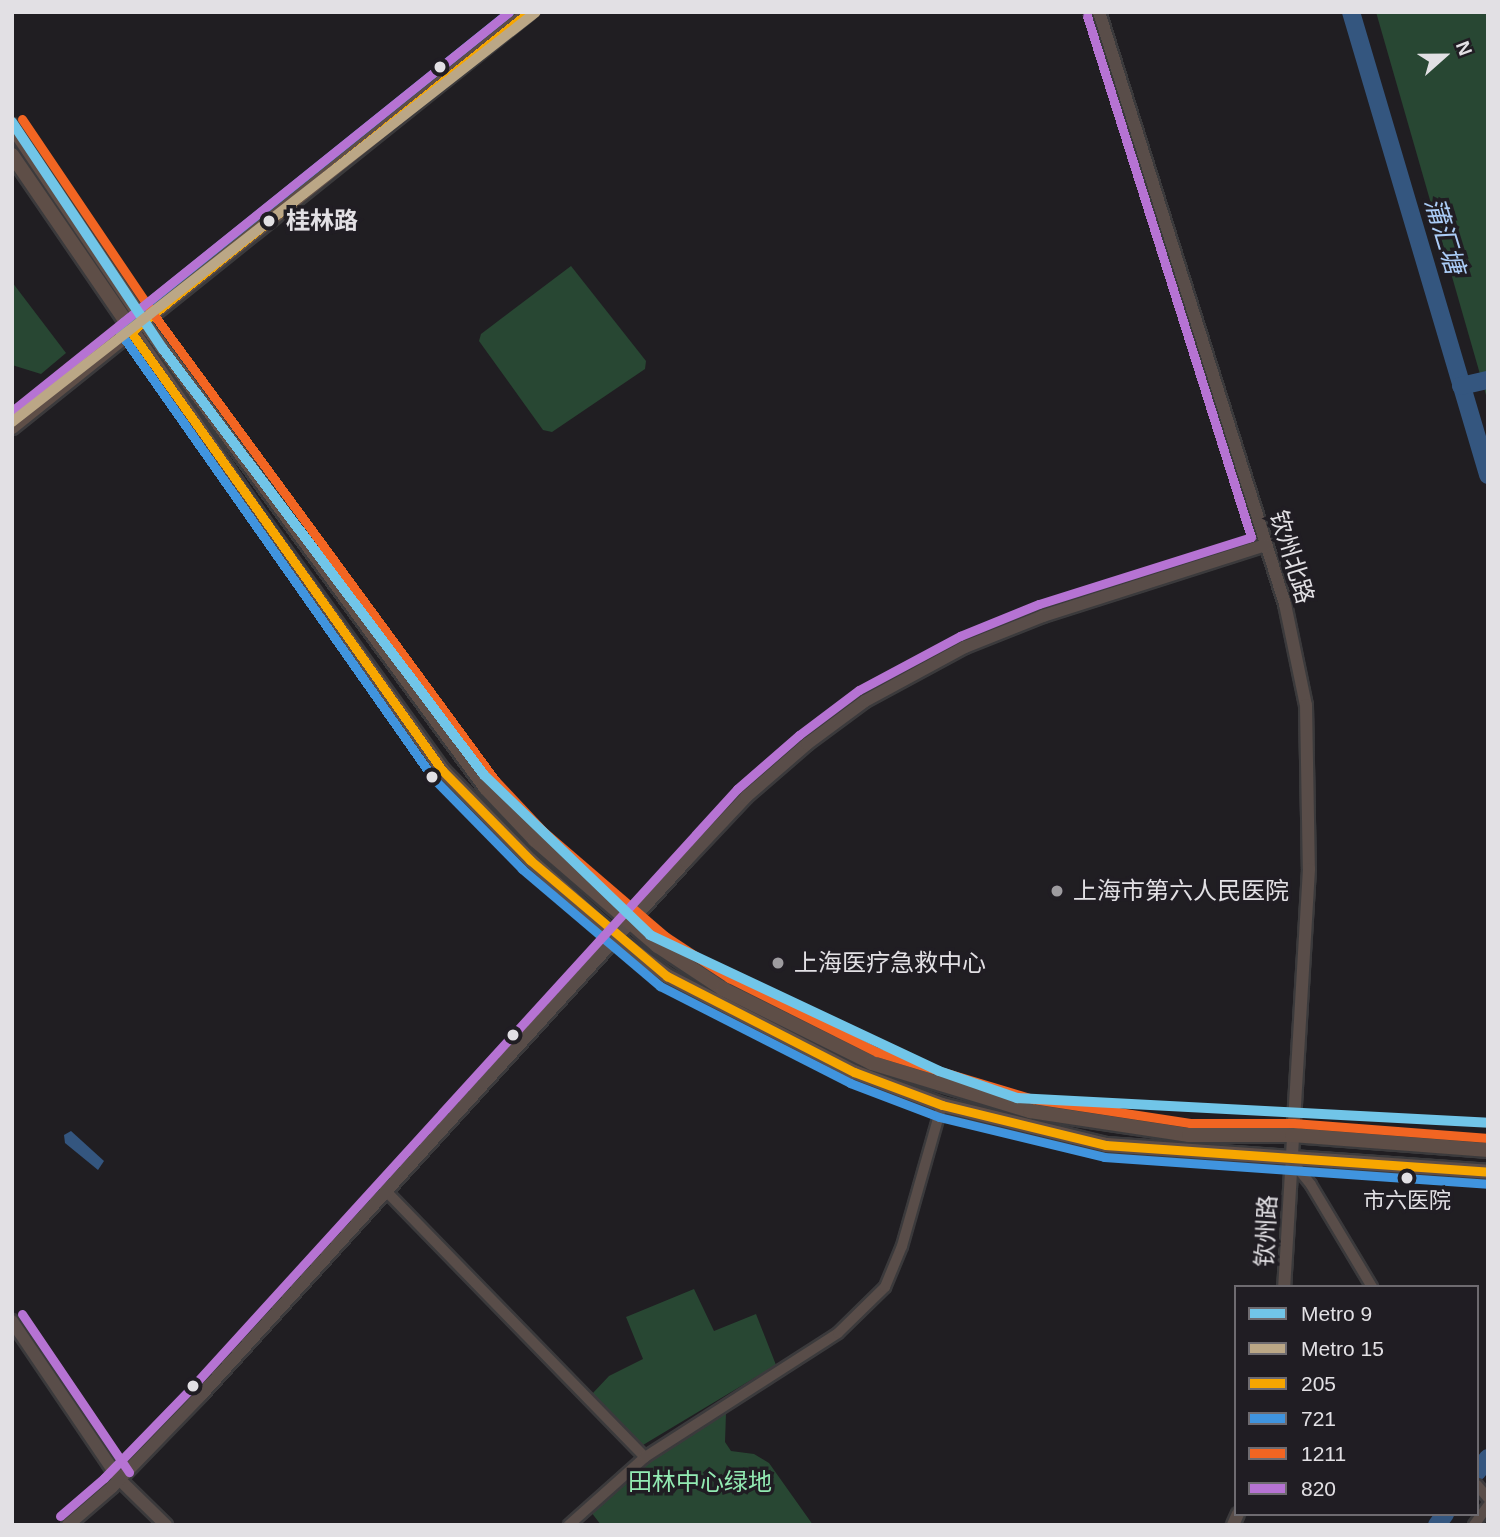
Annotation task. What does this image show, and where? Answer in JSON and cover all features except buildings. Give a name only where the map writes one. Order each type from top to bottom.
[{"type":"main road","points":[[12,427],[529,12]]},
{"type":"main road","points":[[12,126],[144,322],[486,788],[629,924],[723,989],[898,1074],[1068,1120],[1189,1135],[1292,1135],[1488,1150]]},
{"type":"main road","points":[[12,155],[131,332],[442,770],[522,852],[617,938],[667,976],[782,1038],[942,1105],[1107,1145],[1488,1172]]},
{"type":"street","name":"钦州北路","points":[[1099,12],[1295,640],[1310,756],[1309,869],[1292,1135]]},
{"type":"street","points":[[68,1525],[119,1479],[387,1192],[629,924],[773,772],[833,723],[890,687],[1016,626],[1266,545]]},
{"type":"street","points":[[569,1525],[645,1457],[838,1333],[885,1287],[902,1246],[942,1105]]},
{"type":"street","name":"钦州路","points":[[1284,1285],[1292,1135]]},
{"type":"street","points":[[1291,1160],[1311,1185],[1371,1285]]},
{"type":"street","points":[[387,1192],[645,1457]]},
{"type":"street","points":[[12,1321],[119,1479],[166,1525]]},
{"type":"street","points":[[1474,1525],[1488,1506]]},
{"type":"green space","points":[[1376,12],[1488,12],[1488,402]]},
{"type":"green space","points":[[571,266],[646,361],[645,369],[552,432],[543,430],[479,341],[481,334]]},
{"type":"green space","points":[[12,282],[66,353],[41,374],[12,365]]},
{"type":"green space","points":[[694,1289],[714,1331],[756,1314],[776,1365],[643,1445],[592,1394],[609,1376],[643,1359],[626,1317]]},
{"type":"green space","name":"田林中心绿地","points":[[726,1413],[725,1442],[731,1451],[754,1454],[769,1463],[813,1525],[601,1525],[591,1512],[639,1468]]},
{"type":"water","points":[[71,1131],[104,1161],[98,1170],[65,1143],[64,1135]]},
{"type":"waterway","name":"蒲汇塘","points":[[1351,12],[1488,475]]},
{"type":"waterway","points":[[1461,386],[1488,380]]},
{"type":"waterway","name":"蒲汇塘","points":[[1479,1469],[1488,1458]]},
{"type":"waterway","name":"蒲汇塘","points":[[1437,1525],[1444,1516]]},
{"type":"metro line","name":"15","points":[[12,422],[536,12]]},
{"type":"metro line","name":"9","points":[[12,122],[163,349],[484,775],[650,935],[939,1071],[1017,1098],[1488,1123]]},
{"type":"transit line","name":"721","points":[[509,12],[123,322],[119,331],[433,778],[522,869],[660,986],[850,1083],[939,1117],[1104,1157],[1487,1184]]},
{"type":"transit line","name":"820","points":[[12,411],[509,12]]},
{"type":"transit line","name":"205","points":[[529,12],[131,332],[442,770],[530,860],[667,976],[854,1072],[942,1105],[1106,1145],[1488,1172]]},
{"type":"transit line","name":"820","points":[[60,1516],[104,1478],[193,1386],[737,789],[799,735],[859,690],[960,636],[1039,604],[1251,537],[1087,16]]},
{"type":"transit line","name":"1211","points":[[22,119],[154,315],[495,780],[543,831],[665,936],[729,978],[877,1052],[1033,1099],[1190,1123],[1293,1123],[1488,1138]]},
{"type":"transit line","name":"820","points":[[22,1314],[129,1472]]},
{"type":"place","name":"桂林路","points":[[269,221]]},
{"type":"place","name":"上海市第六人民医院","points":[[1057,891]]},
{"type":"place","name":"上海医疗急救中心","points":[[778,963]]},
{"type":"place","name":"市六医院","points":[[1407,1178]]}]
